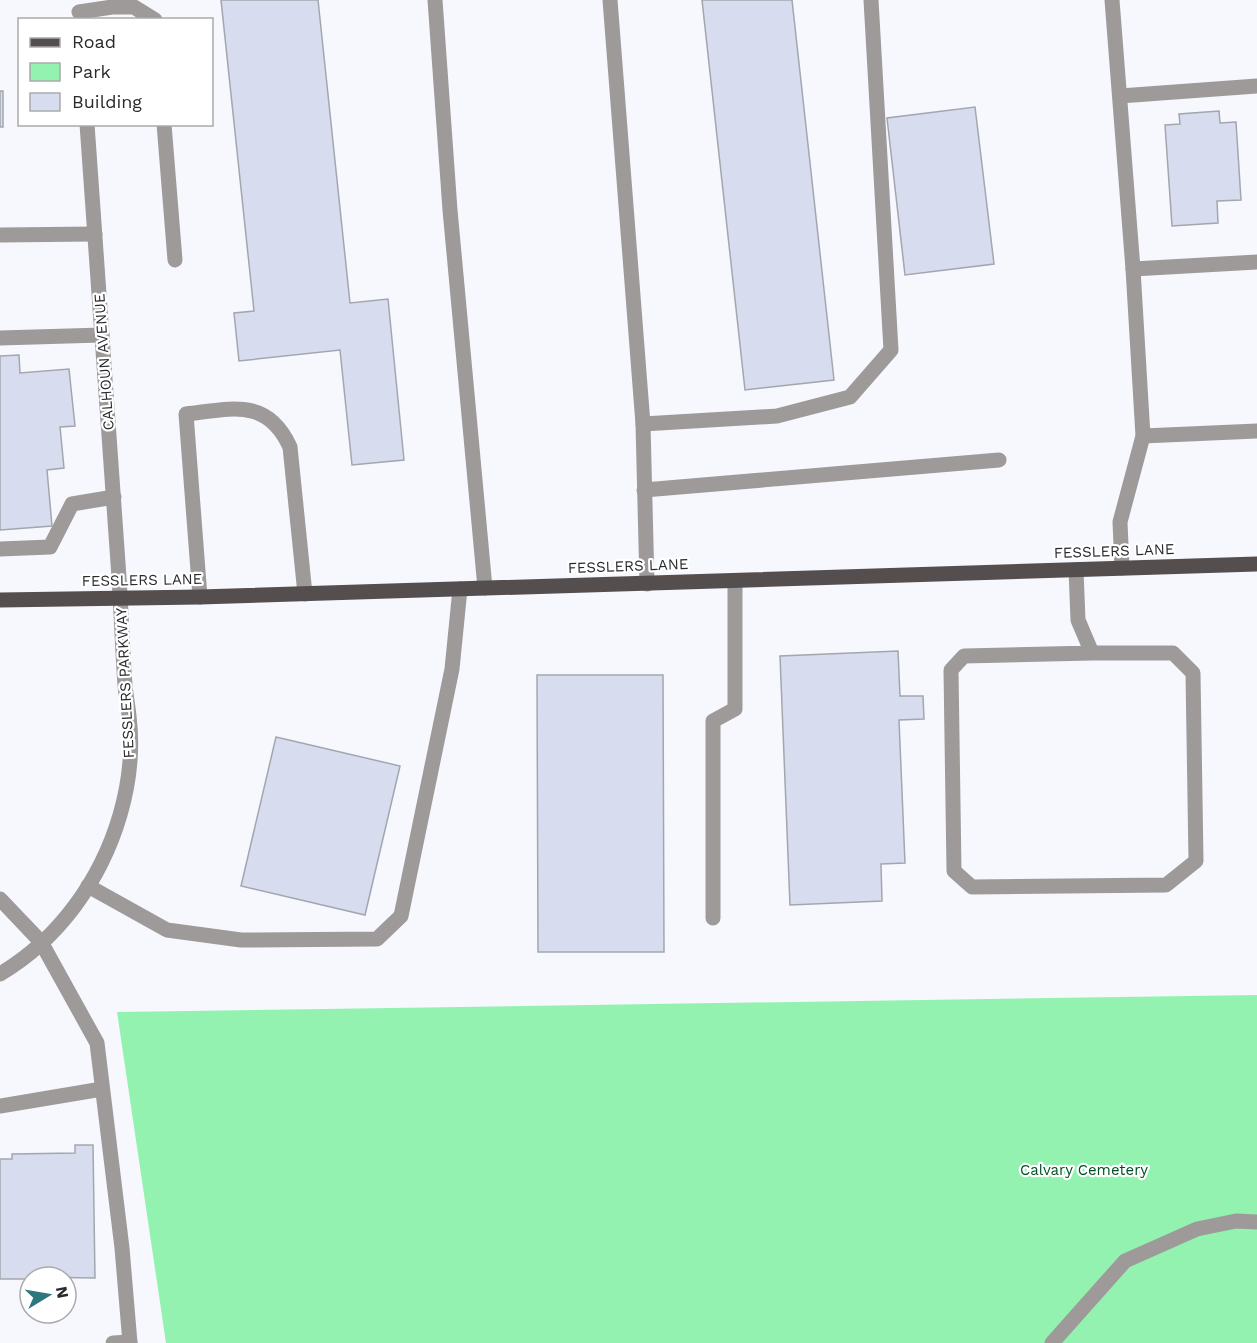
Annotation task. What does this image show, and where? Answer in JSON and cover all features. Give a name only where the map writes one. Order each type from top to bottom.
[{"type":"main road","name":"FESSLERS LANE","points":[[0,600],[121,600],[1257,564]]},
{"type":"street","points":[[435,0],[450,210],[485,588]]},
{"type":"street","points":[[610,0],[643,423],[647,584]]},
{"type":"street","points":[[643,423],[777,416],[850,397],[891,350],[871,0]]},
{"type":"street","points":[[1112,0],[1143,435],[1120,522],[1122,568]]},
{"type":"street","points":[[79,10],[134,7],[152,18]]},
{"type":"street","points":[[1120,96],[1257,86]]},
{"type":"street","name":"CALHOUN AVENUE","points":[[87,126],[121,600]]},
{"type":"street","points":[[164,126],[175,261]]},
{"type":"street","points":[[0,235],[95,234]]},
{"type":"street","points":[[1133,270],[1257,262]]},
{"type":"street","points":[[0,338],[102,335]]},
{"type":"street","points":[[200,597],[186,414],[235,410],[252,410],[265,415],[285,435],[290,447],[293,457],[305,594]]},
{"type":"street","points":[[1143,435],[1257,431]]},
{"type":"street","points":[[644,490],[999,460]]},
{"type":"street","points":[[0,549],[50,547],[72,504],[114,497]]},
{"type":"street","points":[[1076,570],[1078,620],[1092,653]]},
{"type":"street","points":[[713,918],[713,721],[735,709],[735,581]]},
{"type":"street","points":[[88,886],[167,930],[241,940],[377,939],[401,916],[452,669],[460,589]]},
{"type":"street","name":"FESSLERS PARKWAY","points":[[0,974],[41,942],[59,925],[79,900],[110,844],[120,814],[127,782],[130,750],[130,718],[125,686],[121,600]]},
{"type":"street","points":[[1092,653],[1173,653],[1193,673],[1196,861],[1166,885],[972,887],[954,872],[951,670],[964,656],[1092,653]]},
{"type":"street","points":[[0,899],[41,942],[97,1043],[122,1248],[130,1343],[113,1343]]},
{"type":"street","points":[[0,1106],[102,1089]]},
{"type":"street","points":[[1052,1343],[1125,1261],[1197,1229],[1236,1221],[1257,1222]]},
{"type":"green space","name":"Calvary Cemetery","points":[[1257,995],[1257,1343],[166,1343],[117,1012]]},
{"type":"building","points":[[221,0],[318,0],[350,303],[388,299],[404,460],[352,465],[340,350],[239,361],[234,313],[254,311]]},
{"type":"building","points":[[702,0],[792,0],[834,380],[745,390]]},
{"type":"building","points":[[0,91],[3,91],[3,127],[0,127]]},
{"type":"building","points":[[975,107],[994,264],[905,275],[887,118]]},
{"type":"building","points":[[1219,111],[1220,123],[1236,122],[1241,200],[1217,201],[1218,223],[1172,226],[1165,125],[1180,124],[1179,114]]},
{"type":"building","points":[[19,355],[20,373],[69,369],[75,426],[60,427],[64,468],[47,470],[52,526],[0,530],[0,356]]},
{"type":"building","points":[[898,651],[900,696],[923,696],[924,719],[899,720],[905,863],[881,864],[882,901],[790,905],[780,656]]},
{"type":"building","points":[[537,675],[663,675],[664,952],[538,952]]},
{"type":"building","points":[[276,737],[400,766],[365,915],[241,886]]},
{"type":"building","points":[[75,1145],[93,1145],[95,1278],[78,1278],[78,1265],[18,1265],[18,1279],[0,1279],[0,1159],[12,1159],[12,1154],[75,1153]]}]
